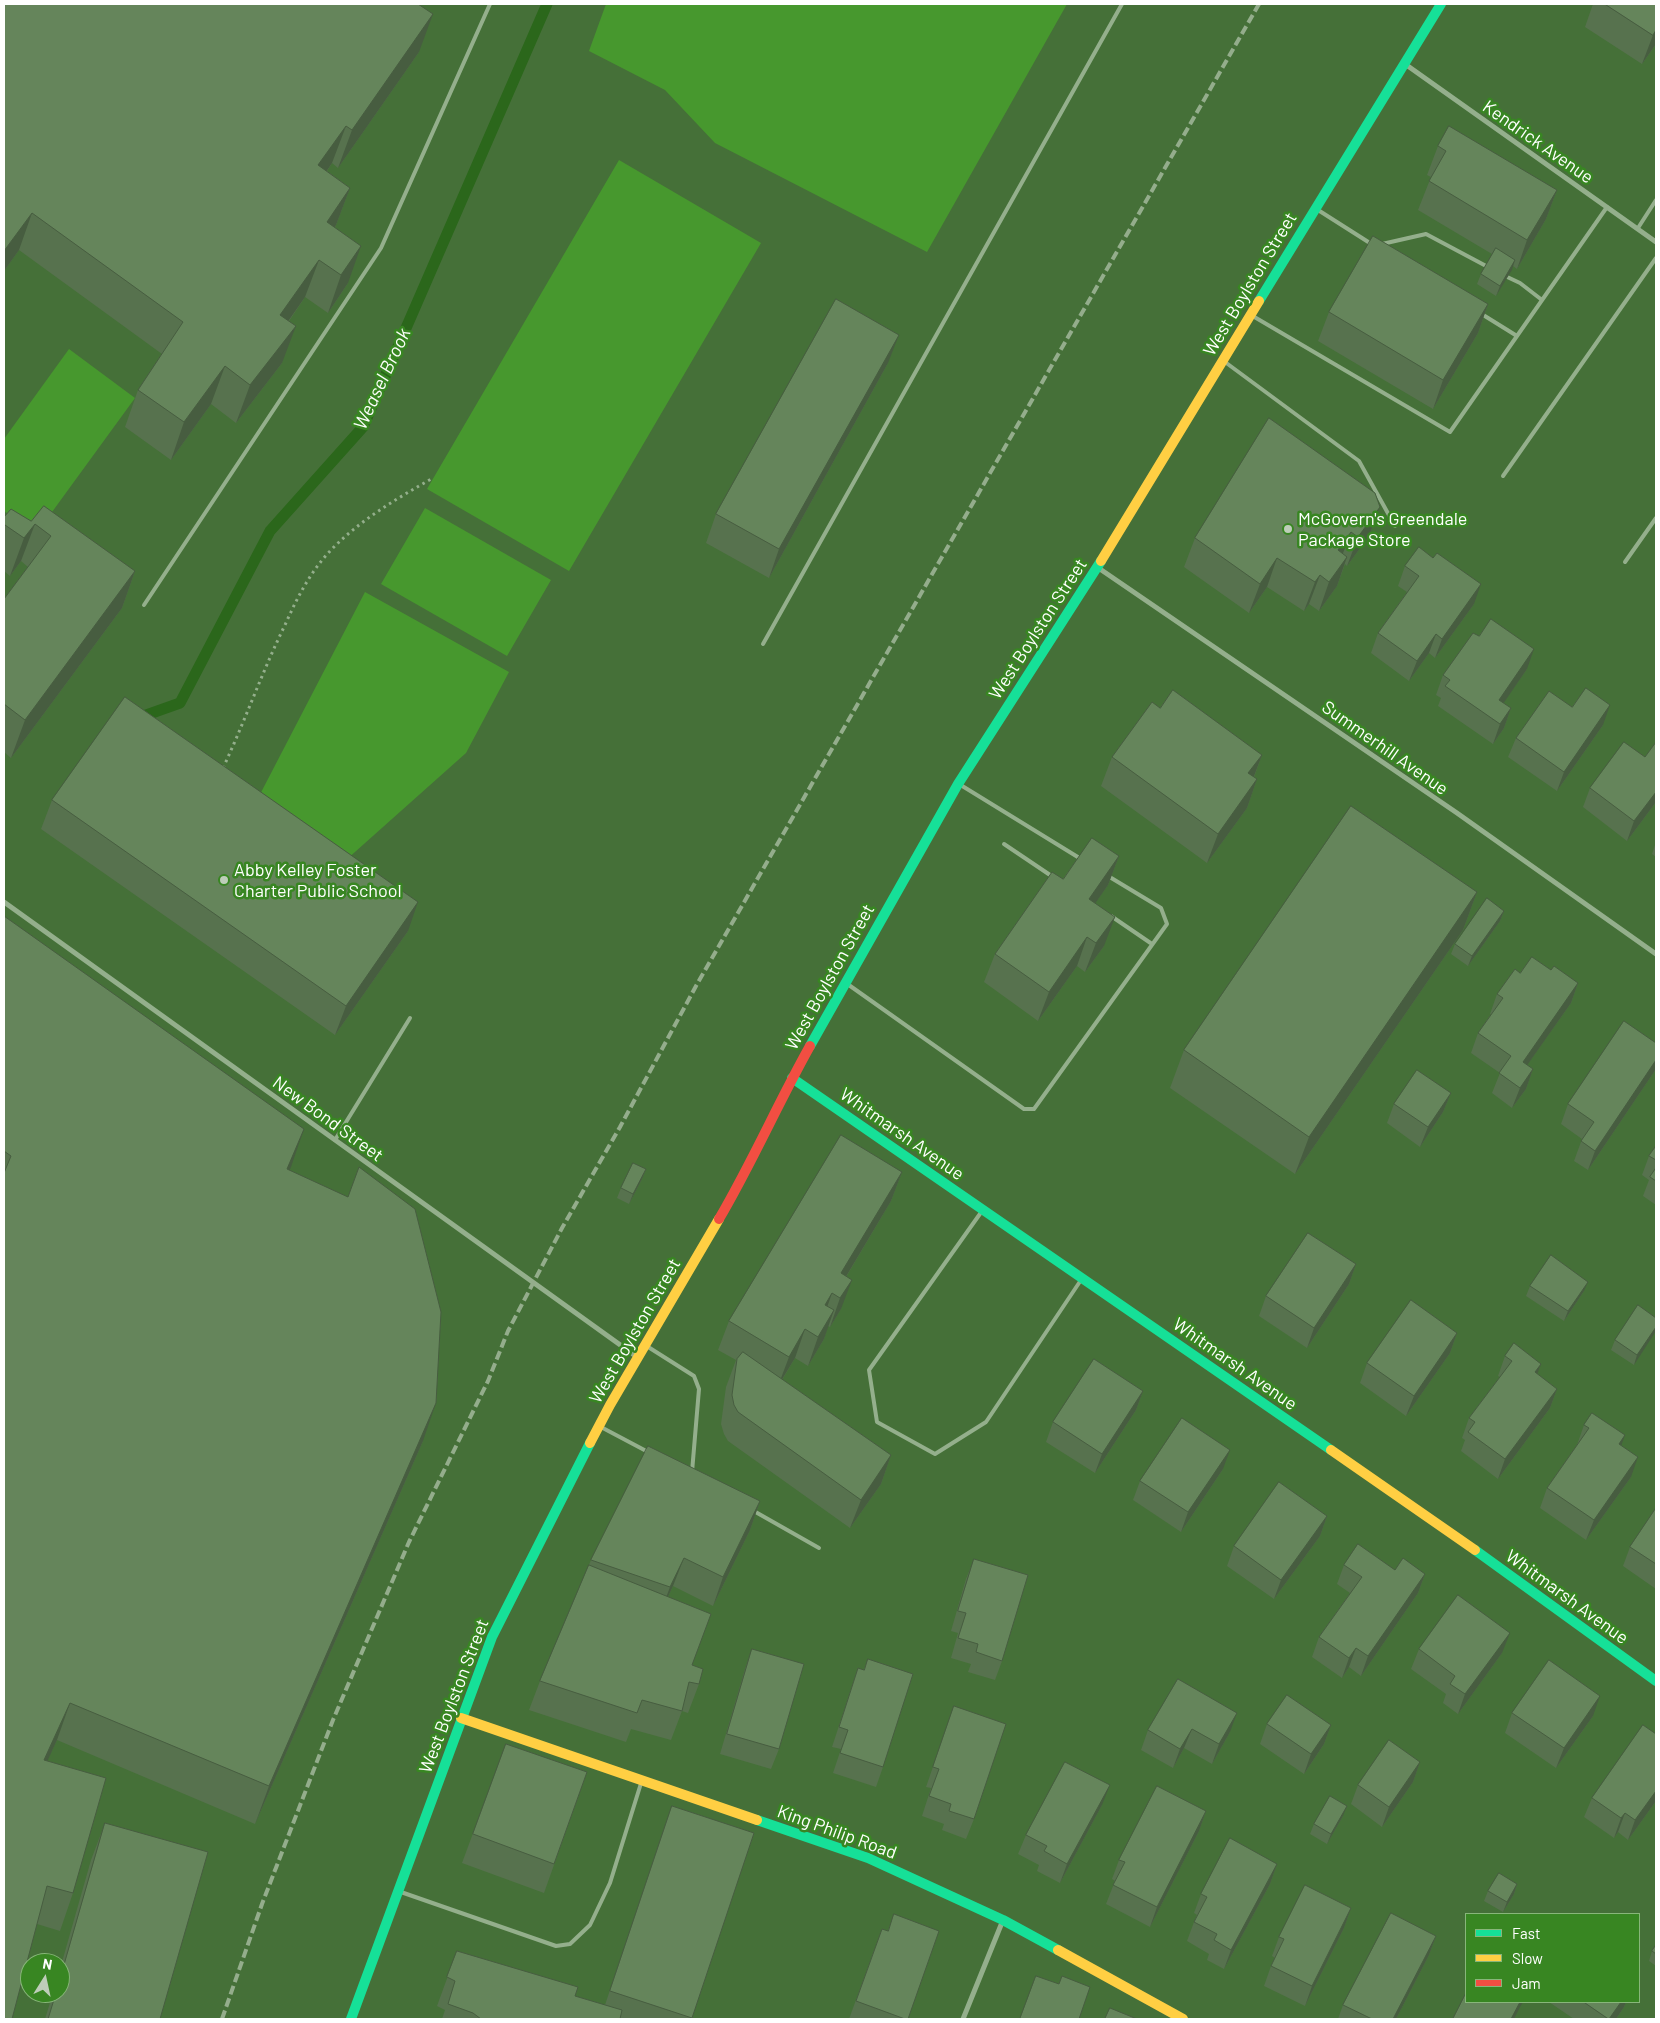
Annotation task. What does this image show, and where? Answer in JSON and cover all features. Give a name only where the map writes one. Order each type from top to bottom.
[{"type":"main road","name":"West Boylston Street","points":[[351,2019],[492,1637],[599,1426],[644,1344],[741,1181],[792,1078],[958,784],[1097,567],[1441,4]]},
{"type":"main road","name":"Whitmarsh Avenue","points":[[792,1078],[1449,1531],[1656,1681]]},
{"type":"main road","name":"King Philip Road","points":[[461,1718],[868,1858],[1003,1920],[1183,2019]]},
{"type":"street","name":"Kendrick Avenue","points":[[1404,64],[1656,242]]},
{"type":"street","name":"Summerhill Avenue","points":[[1097,567],[1464,818],[1656,954]]},
{"type":"street","name":"New Bond Street","points":[[4,902],[637,1357]]},
{"type":"street","points":[[963,2019],[1003,1920]]},
{"type":"lane","points":[[144,605],[381,248],[431,132],[490,4]]},
{"type":"lane","points":[[763,644],[1122,4]]},
{"type":"lane","points":[[1638,228],[1656,200]]},
{"type":"lane","points":[[1251,315],[1450,432],[1607,207]]},
{"type":"lane","points":[[1316,208],[1383,251]]},
{"type":"lane","points":[[1374,246],[1426,234],[1520,284],[1542,300]]},
{"type":"lane","points":[[1502,476],[1656,258]]},
{"type":"lane","points":[[1475,310],[1517,336]]},
{"type":"lane","points":[[1223,361],[1359,461],[1395,526]]},
{"type":"lane","points":[[1625,562],[1656,518]]},
{"type":"lane","points":[[958,784],[1086,862]]},
{"type":"lane","points":[[1004,844],[1062,883]]},
{"type":"lane","points":[[846,983],[1024,1109],[1034,1109],[1166,924],[1162,908],[1102,872]]},
{"type":"lane","points":[[1103,910],[1152,944]]},
{"type":"lane","points":[[335,1140],[410,1018]]},
{"type":"lane","points":[[983,1210],[869,1370],[877,1422],[935,1454],[986,1422],[1082,1278]]},
{"type":"lane","points":[[644,1344],[694,1376],[699,1389],[692,1477],[684,1473]]},
{"type":"lane","points":[[599,1426],[652,1455]]},
{"type":"lane","points":[[743,1505],[819,1548]]},
{"type":"lane","points":[[398,1891],[556,1946],[570,1944],[590,1925],[610,1883],[642,1780]]},
{"type":"path","points":[[220,774],[244,723],[264,668],[306,582],[331,550],[378,509],[433,478]]},
{"type":"green space","points":[[606,4],[1067,4],[927,252],[715,143],[665,90],[589,51]]},
{"type":"green space","points":[[619,160],[761,243],[569,571],[427,489]]},
{"type":"green space","points":[[69,349],[135,398],[36,534],[4,511],[4,439]]},
{"type":"green space","points":[[425,508],[551,580],[507,656],[381,584]]},
{"type":"green space","points":[[365,592],[509,672],[466,753],[346,860],[255,804]]},
{"type":"building","points":[[4,4],[418,4],[433,14],[352,130],[346,126],[318,165],[350,188],[327,222],[361,246],[341,275],[319,260],[280,315],[296,326],[250,385],[225,366],[184,422],[138,390],[183,322],[32,213],[4,251]]},
{"type":"building","points":[[1605,4],[1656,4],[1656,30],[1653,35]]},
{"type":"building","points":[[1449,126],[1557,190],[1527,240],[1429,181],[1446,151],[1438,146]]},
{"type":"building","points":[[1373,236],[1488,304],[1443,380],[1329,312]]},
{"type":"building","points":[[1496,248],[1515,260],[1500,286],[1481,274]]},
{"type":"building","points":[[836,299],[899,335],[779,549],[716,514]]},
{"type":"building","name":"McGovern's Greendale Package Store","points":[[1269,418],[1375,493],[1380,507],[1358,537],[1351,532],[1338,550],[1347,557],[1329,582],[1320,575],[1315,582],[1277,558],[1260,584],[1195,538]]},
{"type":"building","points":[[44,506],[135,571],[25,720],[4,704],[4,599],[51,536],[35,524],[24,538],[5,525],[4,527],[4,517],[11,509],[31,521]]},
{"type":"building","points":[[1419,547],[1433,558],[1437,553],[1481,584],[1442,639],[1436,634],[1417,661],[1378,633],[1419,576],[1405,566]]},
{"type":"building","points":[[1491,619],[1534,649],[1499,700],[1511,708],[1500,724],[1445,686],[1450,680],[1443,675],[1473,633],[1479,636]]},
{"type":"building","points":[[1586,688],[1610,705],[1564,772],[1516,738],[1549,691],[1572,707]]},
{"type":"building","points":[[1173,690],[1262,755],[1248,773],[1257,779],[1218,834],[1112,757],[1152,702],[1160,708]]},
{"type":"building","name":"Abby Kelley Foster Charter Public School","points":[[125,697],[418,902],[346,1006],[52,800]]},
{"type":"building","points":[[1624,742],[1645,757],[1656,742],[1656,792],[1634,821],[1590,788]]},
{"type":"building","points":[[1351,806],[1477,892],[1309,1137],[1184,1050]]},
{"type":"building","points":[[1092,838],[1119,856],[1089,899],[1115,917],[1096,943],[1087,937],[1049,992],[995,954],[1052,872],[1063,879]]},
{"type":"building","points":[[1487,898],[1504,911],[1472,956],[1455,944]]},
{"type":"building","points":[[4,916],[304,1129],[287,1169],[348,1197],[359,1167],[415,1209],[441,1312],[436,1403],[269,1786],[70,1703],[44,1760],[106,1778],[73,1893],[47,1886],[29,1953],[20,1953],[20,1989],[12,2019],[4,2019],[4,1173],[11,1156],[4,1151]]},
{"type":"building","points":[[1532,957],[1551,970],[1554,966],[1578,983],[1523,1062],[1533,1069],[1520,1088],[1499,1073],[1511,1056],[1478,1033],[1503,998],[1497,994],[1515,969],[1520,973]]},
{"type":"building","points":[[1624,1021],[1656,1043],[1656,1060],[1595,1151],[1581,1141],[1594,1122],[1568,1104]]},
{"type":"building","points":[[1417,1070],[1451,1093],[1428,1127],[1394,1104]]},
{"type":"building","points":[[841,1135],[902,1172],[841,1273],[852,1280],[840,1298],[832,1293],[825,1305],[834,1310],[818,1337],[805,1329],[789,1357],[729,1321]]},
{"type":"building","points":[[1656,1146],[1656,1160],[1649,1156]]},
{"type":"building","points":[[633,1163],[646,1169],[633,1194],[621,1188]]},
{"type":"building","points":[[1656,1168],[1656,1181],[1650,1177]]},
{"type":"building","points":[[1308,1233],[1356,1264],[1314,1328],[1266,1296]]},
{"type":"building","points":[[1551,1255],[1588,1282],[1568,1311],[1530,1286]]},
{"type":"building","points":[[1411,1300],[1457,1333],[1414,1396],[1367,1363]]},
{"type":"building","points":[[1638,1305],[1656,1318],[1656,1327],[1637,1355],[1615,1340]]},
{"type":"building","points":[[1514,1343],[1541,1364],[1535,1372],[1557,1389],[1505,1459],[1468,1432],[1475,1422],[1469,1418],[1512,1361],[1505,1356]]},
{"type":"building","points":[[743,1352],[891,1455],[861,1500],[738,1412],[732,1395],[737,1359]]},
{"type":"building","points":[[1094,1359],[1143,1391],[1102,1454],[1053,1422]]},
{"type":"building","points":[[1592,1413],[1625,1435],[1619,1444],[1638,1457],[1594,1520],[1547,1488],[1589,1428],[1584,1425]]},
{"type":"building","points":[[1182,1418],[1230,1450],[1188,1512],[1140,1481]]},
{"type":"building","points":[[648,1446],[760,1501],[723,1577],[684,1558],[670,1587],[591,1560]]},
{"type":"building","points":[[1279,1482],[1327,1516],[1281,1580],[1234,1546]]},
{"type":"building","points":[[1656,1508],[1656,1564],[1630,1547]]},
{"type":"building","points":[[1358,1544],[1395,1570],[1403,1558],[1425,1574],[1368,1656],[1356,1648],[1349,1658],[1319,1637],[1362,1577],[1344,1565]]},
{"type":"building","points":[[974,1559],[1028,1575],[1002,1661],[976,1652],[978,1644],[958,1638],[966,1613],[958,1611]]},
{"type":"building","points":[[589,1565],[711,1614],[692,1665],[703,1669],[699,1684],[689,1682],[682,1711],[642,1700],[637,1713],[540,1681]]},
{"type":"building","points":[[1458,1595],[1510,1633],[1465,1694],[1450,1684],[1455,1676],[1419,1649]]},
{"type":"building","points":[[752,1649],[804,1664],[779,1749],[727,1734]]},
{"type":"building","points":[[868,1659],[913,1674],[883,1767],[840,1753],[848,1730],[839,1727],[858,1668],[864,1670]]},
{"type":"building","points":[[1549,1660],[1600,1696],[1564,1748],[1512,1713]]},
{"type":"building","points":[[1178,1679],[1237,1713],[1219,1744],[1192,1729],[1180,1749],[1148,1730]]},
{"type":"building","points":[[1287,1695],[1331,1725],[1311,1754],[1267,1724]]},
{"type":"building","points":[[954,1706],[1006,1724],[974,1819],[949,1811],[951,1804],[929,1796],[939,1769],[933,1767]]},
{"type":"building","points":[[1643,1725],[1656,1734],[1656,1791],[1635,1820],[1625,1813],[1621,1818],[1592,1798]]},
{"type":"building","points":[[1389,1740],[1420,1762],[1389,1807],[1358,1785]]},
{"type":"building","points":[[506,1744],[587,1772],[554,1864],[473,1834]]},
{"type":"building","points":[[1065,1762],[1110,1785],[1067,1864],[1044,1851],[1047,1846],[1026,1835]]},
{"type":"building","points":[[1157,1786],[1206,1811],[1157,1907],[1113,1885],[1125,1862],[1119,1860]]},
{"type":"building","points":[[1330,1796],[1347,1806],[1331,1834],[1314,1824]]},
{"type":"building","points":[[672,1806],[754,1833],[692,2018],[610,1991]]},
{"type":"building","points":[[105,1823],[208,1852],[160,2019],[48,2019],[53,2003],[70,2003],[70,1953],[68,1953]]},
{"type":"building","points":[[1230,1838],[1277,1864],[1231,1950],[1214,1940],[1217,1934],[1194,1922],[1207,1897],[1201,1894]]},
{"type":"building","points":[[1499,1873],[1517,1884],[1507,1902],[1488,1891]]},
{"type":"building","points":[[1305,1885],[1351,1908],[1312,1986],[1271,1966],[1284,1939],[1279,1937]]},
{"type":"building","points":[[1391,1913],[1436,1936],[1393,2019],[1372,2019],[1343,2005]]},
{"type":"building","points":[[894,1914],[939,1931],[908,2019],[856,2001],[882,1929],[888,1931]]},
{"type":"building","points":[[1656,1945],[1656,1954],[1652,1951]]},
{"type":"building","points":[[457,1951],[578,1987],[575,1996],[622,2010],[620,2019],[481,2019],[473,2013],[448,2004],[455,1981],[447,1977]]},
{"type":"building","points":[[1036,1976],[1059,1984],[1062,1976],[1090,1987],[1079,2019],[1020,2019]]},
{"type":"building","points":[[1465,1995],[1465,2003],[1519,2003],[1511,2019],[1453,2019]]},
{"type":"building","points":[[1585,2003],[1620,2003],[1609,2019]]},
{"type":"building","points":[[1110,2008],[1137,2019],[1105,2019]]},
{"type":"waterway","name":"Weasel Brook","points":[[135,719],[180,703],[270,531],[363,427],[547,4]]},
{"type":"railway","points":[[222,2019],[262,1904],[333,1720],[409,1542],[488,1381],[508,1331],[562,1228],[620,1127],[696,986],[1259,4]]},
{"type":"traffic: fast","points":[[1259,301],[1441,4]]},
{"type":"traffic: fast","points":[[810,1046],[958,784],[1101,561]]},
{"type":"traffic: fast","points":[[792,1078],[1331,1450]]},
{"type":"traffic: fast","points":[[351,2019],[492,1637],[590,1443]]},
{"type":"traffic: fast","points":[[1475,1550],[1656,1681]]},
{"type":"traffic: fast","points":[[757,1820],[868,1858],[1003,1920],[1058,1950]]},
{"type":"traffic: slow","points":[[1101,561],[1259,301]]},
{"type":"traffic: slow","points":[[590,1443],[610,1405],[719,1219]]},
{"type":"traffic: slow","points":[[1331,1450],[1475,1550]]},
{"type":"traffic: slow","points":[[461,1718],[757,1820]]},
{"type":"traffic: slow","points":[[1058,1950],[1183,2019]]},
{"type":"traffic: jam","points":[[719,1219],[810,1046]]},
{"type":"place","name":"McGovern's Greendale Package Store","points":[[1288,529]]},
{"type":"place","name":"Abby Kelley Foster Charter Public School","points":[[224,880]]}]
